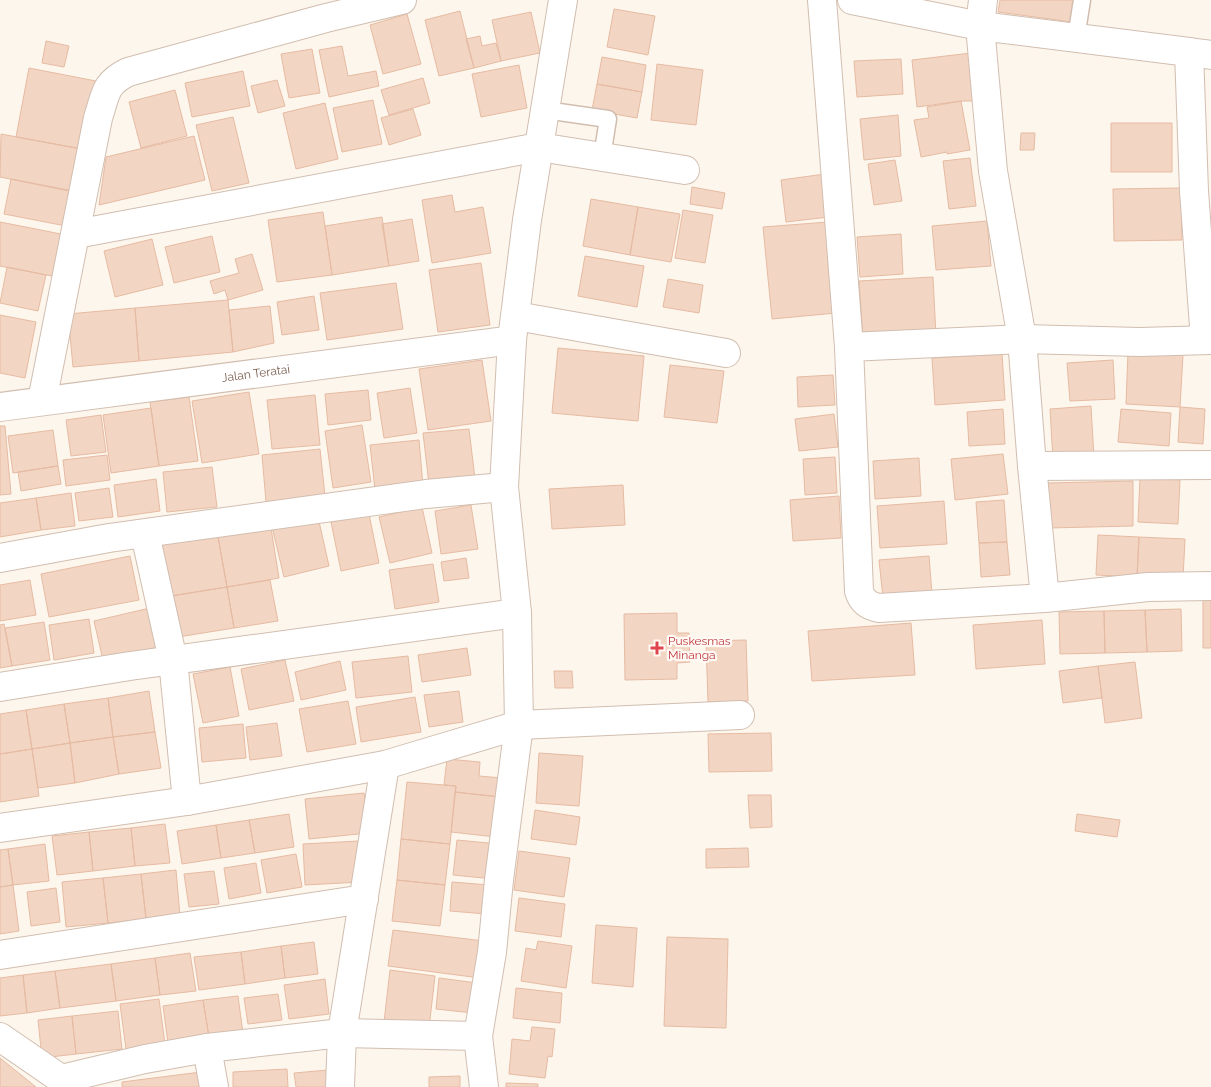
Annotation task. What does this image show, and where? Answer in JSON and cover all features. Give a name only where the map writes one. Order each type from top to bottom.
[{"type":"street","points":[[42,401],[98,118],[108,88],[115,79],[128,72],[326,18],[402,0]]},
{"type":"street","points":[[484,1087],[478,1036],[492,952],[499,880],[519,725],[517,612],[504,487],[514,328],[527,220],[563,0]]},
{"type":"street","points":[[822,0],[849,347],[861,597],[871,607],[879,608],[1045,598],[1148,586],[1211,586]]},
{"type":"street","points":[[849,347],[1022,339],[1140,342],[1208,340],[1194,191],[1200,54],[1076,38],[981,13],[852,0]]},
{"type":"street","points":[[981,13],[993,171],[1022,339],[1045,598]]},
{"type":"street","points":[[76,234],[539,147],[685,170]]},
{"type":"street","name":"Jalan Teratai","points":[[0,407],[514,328],[726,353]]},
{"type":"street","points":[[1032,466],[1148,467],[1211,465]]},
{"type":"street","points":[[0,558],[109,538],[426,494],[504,487]]},
{"type":"street","points":[[145,534],[173,660],[187,801]]},
{"type":"street","points":[[0,687],[173,660],[517,612]]},
{"type":"street","points":[[0,828],[187,801],[385,765],[519,725],[740,715]]},
{"type":"street","points":[[340,1087],[342,1033],[385,765]]},
{"type":"street","points":[[0,955],[364,899]]},
{"type":"street","points":[[0,1037],[59,1083],[145,1059],[207,1048],[342,1033],[478,1036]]},
{"type":"street","points":[[207,1048],[214,1087]]},
{"type":"lane","points":[[1076,38],[1082,0]]},
{"type":"lane","points":[[545,110],[608,119],[602,157]]},
{"type":"building","points":[[1000,0],[1075,0],[1072,22],[998,12]]},
{"type":"building","points":[[614,9],[655,16],[648,55],[607,47]]},
{"type":"building","points":[[460,11],[474,68],[439,76],[425,20]]},
{"type":"building","points":[[531,12],[540,53],[501,61],[492,20]]},
{"type":"building","points":[[407,14],[421,64],[383,74],[370,25]]},
{"type":"building","points":[[480,36],[482,46],[496,43],[501,61],[474,68],[466,39]]},
{"type":"building","points":[[46,41],[69,46],[64,67],[42,63]]},
{"type":"building","points":[[342,46],[348,76],[376,71],[379,86],[329,97],[319,50]]},
{"type":"building","points":[[312,49],[320,93],[289,98],[281,54]]},
{"type":"building","points":[[971,53],[976,101],[961,101],[917,107],[912,60]]},
{"type":"building","points":[[602,57],[646,65],[642,92],[597,84]]},
{"type":"building","points":[[901,59],[903,94],[857,97],[854,61]]},
{"type":"building","points":[[657,64],[703,70],[696,125],[651,120]]},
{"type":"building","points":[[519,65],[527,108],[481,117],[472,74]]},
{"type":"building","points":[[29,68],[101,82],[87,150],[16,137]]},
{"type":"building","points":[[243,71],[250,106],[192,117],[185,83]]},
{"type":"building","points":[[423,78],[430,103],[389,115],[381,90]]},
{"type":"building","points":[[277,80],[285,106],[258,113],[251,86]]},
{"type":"building","points":[[597,84],[642,92],[637,118],[592,110]]},
{"type":"building","points":[[175,90],[187,136],[141,148],[129,102]]},
{"type":"building","points":[[373,100],[382,144],[342,152],[333,108]]},
{"type":"building","points":[[961,101],[970,150],[921,157],[914,120],[929,118],[927,107]]},
{"type":"building","points":[[325,103],[338,159],[296,169],[283,113]]},
{"type":"building","points":[[413,109],[421,135],[389,145],[381,118]]},
{"type":"building","points":[[898,115],[901,156],[864,160],[860,119]]},
{"type":"building","points":[[233,117],[249,183],[212,191],[196,125]]},
{"type":"building","points":[[1111,123],[1172,123],[1172,172],[1111,172]]},
{"type":"building","points":[[1021,133],[1035,133],[1034,150],[1020,150]]},
{"type":"building","points":[[1,134],[87,150],[79,193],[0,177]]},
{"type":"building","points":[[194,136],[205,180],[99,205],[106,157]]},
{"type":"building","points":[[970,158],[976,206],[949,209],[943,161]]},
{"type":"building","points":[[895,160],[902,201],[874,205],[868,164]]},
{"type":"building","points":[[825,174],[829,217],[786,222],[781,180]]},
{"type":"building","points":[[11,179],[73,191],[66,226],[4,214]]},
{"type":"building","points":[[692,187],[725,193],[722,209],[690,204]]},
{"type":"building","points":[[1181,188],[1182,240],[1114,241],[1113,189]]},
{"type":"building","points":[[452,195],[455,212],[483,207],[491,253],[432,263],[422,200]]},
{"type":"building","points":[[591,199],[638,207],[630,255],[583,246]]},
{"type":"building","points":[[638,207],[680,214],[671,262],[630,255]]},
{"type":"building","points":[[683,210],[713,215],[705,263],[675,258]]},
{"type":"building","points":[[323,212],[332,275],[277,282],[268,220]]},
{"type":"building","points":[[382,217],[389,266],[332,275],[325,226]]},
{"type":"building","points":[[412,219],[419,261],[389,266],[382,224]]},
{"type":"building","points":[[987,221],[991,266],[936,270],[932,226]]},
{"type":"building","points":[[0,222],[66,235],[57,277],[0,266]]},
{"type":"building","points":[[828,222],[836,313],[772,319],[763,227]]},
{"type":"building","points":[[901,234],[903,274],[860,277],[857,237]]},
{"type":"building","points":[[212,236],[220,272],[174,283],[165,247]]},
{"type":"building","points":[[152,239],[163,285],[115,297],[104,251]]},
{"type":"building","points":[[252,254],[263,290],[228,300],[225,290],[214,294],[210,281],[239,273],[235,259]]},
{"type":"building","points":[[585,256],[644,266],[637,307],[578,296]]},
{"type":"building","points":[[481,263],[490,325],[438,332],[429,270]]},
{"type":"building","points":[[7,267],[46,275],[38,311],[0,303]]},
{"type":"building","points":[[933,277],[936,336],[863,340],[859,281]]},
{"type":"building","points":[[668,279],[703,285],[699,313],[663,307]]},
{"type":"building","points":[[396,283],[403,329],[327,340],[320,293]]},
{"type":"building","points":[[314,296],[319,330],[282,335],[277,302]]},
{"type":"building","points":[[228,300],[233,352],[139,361],[135,308]]},
{"type":"building","points":[[270,306],[274,343],[233,352],[229,310]]},
{"type":"building","points":[[135,308],[139,361],[73,367],[68,314]]},
{"type":"building","points":[[0,315],[36,322],[25,378],[0,373]]},
{"type":"building","points":[[558,348],[644,356],[638,421],[552,413]]},
{"type":"building","points":[[1128,352],[1183,355],[1180,407],[1126,404]]},
{"type":"building","points":[[1002,354],[1005,400],[935,405],[932,358]]},
{"type":"building","points":[[482,360],[491,421],[428,430],[419,369]]},
{"type":"building","points":[[1113,360],[1115,399],[1070,401],[1067,363]]},
{"type":"building","points":[[670,365],[724,371],[717,423],[664,417]]},
{"type":"building","points":[[833,375],[835,405],[798,407],[797,377]]},
{"type":"building","points":[[410,388],[417,433],[384,438],[377,393]]},
{"type":"building","points":[[368,390],[371,420],[328,425],[325,394]]},
{"type":"building","points":[[249,392],[259,454],[202,463],[192,401]]},
{"type":"building","points":[[315,395],[320,445],[272,449],[267,400]]},
{"type":"building","points":[[189,397],[198,461],[159,466],[150,402]]},
{"type":"building","points":[[1091,406],[1094,458],[1053,460],[1050,409]]},
{"type":"building","points":[[1180,407],[1205,409],[1203,444],[1178,442]]},
{"type":"building","points":[[151,408],[159,466],[111,473],[103,415]]},
{"type":"building","points":[[1003,409],[1005,444],[969,446],[967,412]]},
{"type":"building","points":[[1121,409],[1171,413],[1169,446],[1118,442]]},
{"type":"building","points":[[834,414],[838,447],[799,451],[795,419]]},
{"type":"building","points":[[101,415],[106,452],[71,456],[66,420]]},
{"type":"building","points":[[362,425],[371,482],[333,488],[325,431]]},
{"type":"building","points":[[0,426],[5,426],[11,494],[0,495]]},
{"type":"building","points":[[469,429],[475,479],[429,484],[423,433]]},
{"type":"building","points":[[53,430],[58,466],[13,473],[8,436]]},
{"type":"building","points":[[419,440],[423,486],[375,490],[370,445]]},
{"type":"building","points":[[320,449],[325,496],[266,502],[262,455]]},
{"type":"building","points":[[1003,454],[1008,494],[955,500],[951,459]]},
{"type":"building","points":[[107,455],[110,480],[66,486],[63,460]]},
{"type":"building","points":[[835,457],[837,493],[805,495],[803,459]]},
{"type":"building","points":[[919,458],[921,496],[875,499],[873,461]]},
{"type":"building","points":[[58,466],[61,484],[21,491],[18,472]]},
{"type":"building","points":[[212,467],[217,507],[167,512],[163,472]]},
{"type":"building","points":[[1140,478],[1180,480],[1178,524],[1138,522]]},
{"type":"building","points":[[156,479],[160,511],[118,517],[114,485]]},
{"type":"building","points":[[1133,481],[1133,526],[1048,528],[1047,483]]},
{"type":"building","points":[[623,485],[625,525],[552,529],[549,489]]},
{"type":"building","points":[[109,488],[113,517],[79,521],[75,493]]},
{"type":"building","points":[[71,493],[75,526],[41,530],[36,498]]},
{"type":"building","points":[[839,496],[841,538],[793,541],[790,500]]},
{"type":"building","points":[[36,498],[41,530],[0,537],[0,503]]},
{"type":"building","points":[[1004,500],[1007,542],[979,543],[976,502]]},
{"type":"building","points":[[944,501],[947,544],[880,548],[877,506]]},
{"type":"building","points":[[471,505],[478,549],[441,554],[435,511]]},
{"type":"building","points":[[422,507],[432,553],[390,563],[379,517]]},
{"type":"building","points":[[369,514],[379,563],[341,571],[331,522]]},
{"type":"building","points":[[318,517],[329,566],[284,577],[272,527]]},
{"type":"building","points":[[270,522],[279,578],[227,587],[217,531]]},
{"type":"building","points":[[217,531],[227,587],[171,596],[161,540]]},
{"type":"building","points":[[1098,535],[1139,537],[1137,577],[1096,575]]},
{"type":"building","points":[[1139,537],[1185,539],[1183,579],[1137,577]]},
{"type":"building","points":[[1007,542],[1010,575],[981,577],[979,543]]},
{"type":"building","points":[[130,556],[139,600],[49,617],[41,574]]},
{"type":"building","points":[[929,556],[932,594],[883,598],[879,560]]},
{"type":"building","points":[[466,558],[469,578],[444,581],[441,562]]},
{"type":"building","points":[[433,564],[439,602],[395,609],[389,570]]},
{"type":"building","points":[[30,580],[36,615],[0,621],[0,585]]},
{"type":"building","points":[[270,580],[278,621],[234,628],[227,587]]},
{"type":"building","points":[[227,587],[234,628],[178,637],[171,596]]},
{"type":"building","points":[[1203,598],[1211,598],[1211,648],[1203,648]]},
{"type":"building","points":[[150,608],[159,647],[103,660],[94,621]]},
{"type":"building","points":[[1181,609],[1182,651],[1147,652],[1145,610]]},
{"type":"building","points":[[1145,610],[1147,652],[1105,653],[1104,611]]},
{"type":"building","points":[[1104,611],[1105,653],[1060,654],[1059,612]]},
{"type":"building","name":"Puskesmas Minanga","points":[[677,613],[677,633],[689,633],[690,662],[677,663],[677,679],[625,680],[624,614]]},
{"type":"building","points":[[89,619],[94,653],[54,660],[49,625]]},
{"type":"building","points":[[1042,620],[1045,664],[976,669],[973,625]]},
{"type":"building","points":[[44,622],[50,660],[12,666],[5,628]]},
{"type":"building","points":[[911,623],[915,675],[812,681],[808,631]]},
{"type":"building","points":[[4,624],[12,666],[0,668],[0,625]]},
{"type":"building","points":[[746,640],[748,701],[708,702],[706,641]]},
{"type":"building","points":[[467,648],[471,675],[422,682],[418,655]]},
{"type":"building","points":[[408,656],[412,692],[356,698],[352,662]]},
{"type":"building","points":[[285,660],[294,701],[249,710],[241,669]]},
{"type":"building","points":[[340,661],[346,690],[301,700],[295,672]]},
{"type":"building","points":[[1135,662],[1142,718],[1105,723],[1098,666]]},
{"type":"building","points":[[1098,666],[1102,698],[1063,703],[1059,671]]},
{"type":"building","points":[[230,667],[239,716],[203,723],[193,674]]},
{"type":"building","points":[[554,671],[572,671],[573,688],[555,688]]},
{"type":"building","points":[[149,691],[155,732],[113,737],[108,698]]},
{"type":"building","points":[[459,691],[463,722],[429,727],[424,695]]},
{"type":"building","points":[[415,697],[421,732],[361,742],[356,707]]},
{"type":"building","points":[[108,698],[113,737],[70,743],[64,704]]},
{"type":"building","points":[[348,701],[356,744],[307,752],[299,709]]},
{"type":"building","points":[[64,704],[70,743],[32,749],[26,710]]},
{"type":"building","points":[[26,710],[32,749],[0,754],[0,714]]},
{"type":"building","points":[[277,723],[282,756],[250,760],[246,727]]},
{"type":"building","points":[[243,724],[246,758],[202,762],[199,728]]},
{"type":"building","points":[[155,732],[161,768],[119,774],[113,737]]},
{"type":"building","points":[[771,733],[772,771],[709,772],[708,734]]},
{"type":"building","points":[[113,737],[119,774],[75,783],[70,743]]},
{"type":"building","points":[[70,743],[75,783],[38,788],[32,749]]},
{"type":"building","points":[[32,749],[39,796],[0,802],[0,754]]},
{"type":"building","points":[[539,753],[583,756],[579,806],[536,803]]},
{"type":"building","points":[[447,759],[480,762],[479,776],[502,778],[500,797],[455,792],[456,786],[444,785]]},
{"type":"building","points":[[407,782],[456,786],[450,844],[401,839]]},
{"type":"building","points":[[455,792],[500,797],[496,837],[451,832]]},
{"type":"building","points":[[364,793],[368,833],[309,839],[305,799]]},
{"type":"building","points":[[748,795],[771,795],[772,827],[750,828]]},
{"type":"building","points":[[535,810],[580,817],[576,845],[531,839]]},
{"type":"building","points":[[289,814],[294,847],[255,853],[249,820]]},
{"type":"building","points":[[1077,814],[1120,820],[1117,837],[1075,831]]},
{"type":"building","points":[[249,820],[255,853],[221,858],[216,825]]},
{"type":"building","points":[[165,824],[170,863],[135,866],[131,828]]},
{"type":"building","points":[[216,825],[221,858],[182,864],[177,831]]},
{"type":"building","points":[[131,828],[135,866],[93,871],[89,832]]},
{"type":"building","points":[[89,832],[93,871],[57,875],[52,836]]},
{"type":"building","points":[[401,839],[450,844],[445,885],[397,880]]},
{"type":"building","points":[[457,840],[498,844],[494,879],[453,875]]},
{"type":"building","points":[[359,841],[361,882],[305,885],[303,844]]},
{"type":"building","points":[[45,844],[49,881],[13,885],[8,849]]},
{"type":"building","points":[[748,848],[749,867],[706,868],[706,849]]},
{"type":"building","points":[[8,849],[13,885],[0,887],[0,850]]},
{"type":"building","points":[[519,851],[570,858],[564,897],[514,890]]},
{"type":"building","points":[[296,854],[302,887],[267,893],[261,860]]},
{"type":"building","points":[[256,863],[261,893],[229,899],[224,868]]},
{"type":"building","points":[[176,870],[180,916],[146,919],[141,874]]},
{"type":"building","points":[[214,871],[219,904],[189,907],[184,874]]},
{"type":"building","points":[[141,874],[146,919],[108,923],[103,878]]},
{"type":"building","points":[[103,878],[108,923],[66,927],[62,882]]},
{"type":"building","points":[[397,880],[445,885],[440,926],[392,921]]},
{"type":"building","points":[[452,882],[489,885],[486,914],[450,911]]},
{"type":"building","points":[[13,885],[19,931],[0,934],[0,887]]},
{"type":"building","points":[[56,888],[60,922],[31,926],[27,892]]},
{"type":"building","points":[[519,898],[565,904],[561,937],[515,931]]},
{"type":"building","points":[[596,925],[637,928],[633,987],[592,983]]},
{"type":"building","points":[[393,930],[484,941],[480,978],[388,966]]},
{"type":"building","points":[[667,937],[728,939],[726,1028],[664,1026]]},
{"type":"building","points":[[538,941],[572,946],[566,988],[521,981],[526,948],[536,950]]},
{"type":"building","points":[[314,942],[318,974],[285,978],[281,946]]},
{"type":"building","points":[[281,946],[285,978],[245,984],[241,952]]},
{"type":"building","points":[[241,952],[245,984],[199,990],[194,957]]},
{"type":"building","points":[[190,953],[196,991],[160,995],[155,958]]},
{"type":"building","points":[[155,958],[160,995],[116,1001],[111,964]]},
{"type":"building","points":[[111,964],[116,1001],[60,1008],[55,971]]},
{"type":"building","points":[[390,970],[435,976],[429,1028],[384,1022]]},
{"type":"building","points":[[55,971],[60,1008],[27,1013],[23,975]]},
{"type":"building","points":[[23,975],[27,1013],[0,1016],[0,978]]},
{"type":"building","points":[[439,978],[477,983],[473,1013],[436,1009]]},
{"type":"building","points":[[325,979],[329,1014],[289,1019],[284,985]]},
{"type":"building","points":[[516,988],[562,993],[560,1023],[513,1018]]},
{"type":"building","points":[[278,994],[282,1020],[248,1024],[244,998]]},
{"type":"building","points":[[238,996],[243,1033],[209,1037],[203,1000]]},
{"type":"building","points":[[159,999],[165,1044],[126,1049],[120,1004]]},
{"type":"building","points":[[203,1000],[209,1037],[168,1043],[163,1006]]},
{"type":"building","points":[[118,1011],[122,1049],[76,1054],[72,1016]]},
{"type":"building","points":[[72,1016],[76,1054],[42,1058],[38,1020]]},
{"type":"building","points":[[532,1027],[555,1029],[552,1057],[548,1056],[545,1078],[509,1074],[512,1039],[530,1041]]},
{"type":"building","points":[[0,1058],[36,1087],[0,1087]]},
{"type":"building","points":[[287,1069],[288,1087],[233,1087],[233,1072]]},
{"type":"building","points":[[328,1070],[329,1087],[296,1087],[294,1073]]},
{"type":"building","points":[[201,1072],[203,1087],[122,1087],[122,1082]]},
{"type":"building","points":[[460,1076],[460,1087],[429,1087],[429,1077]]},
{"type":"building","points":[[506,1083],[538,1084],[538,1087],[506,1087]]},
{"type":"place","name":"Puskesmas Minanga","points":[[657,648]]}]
